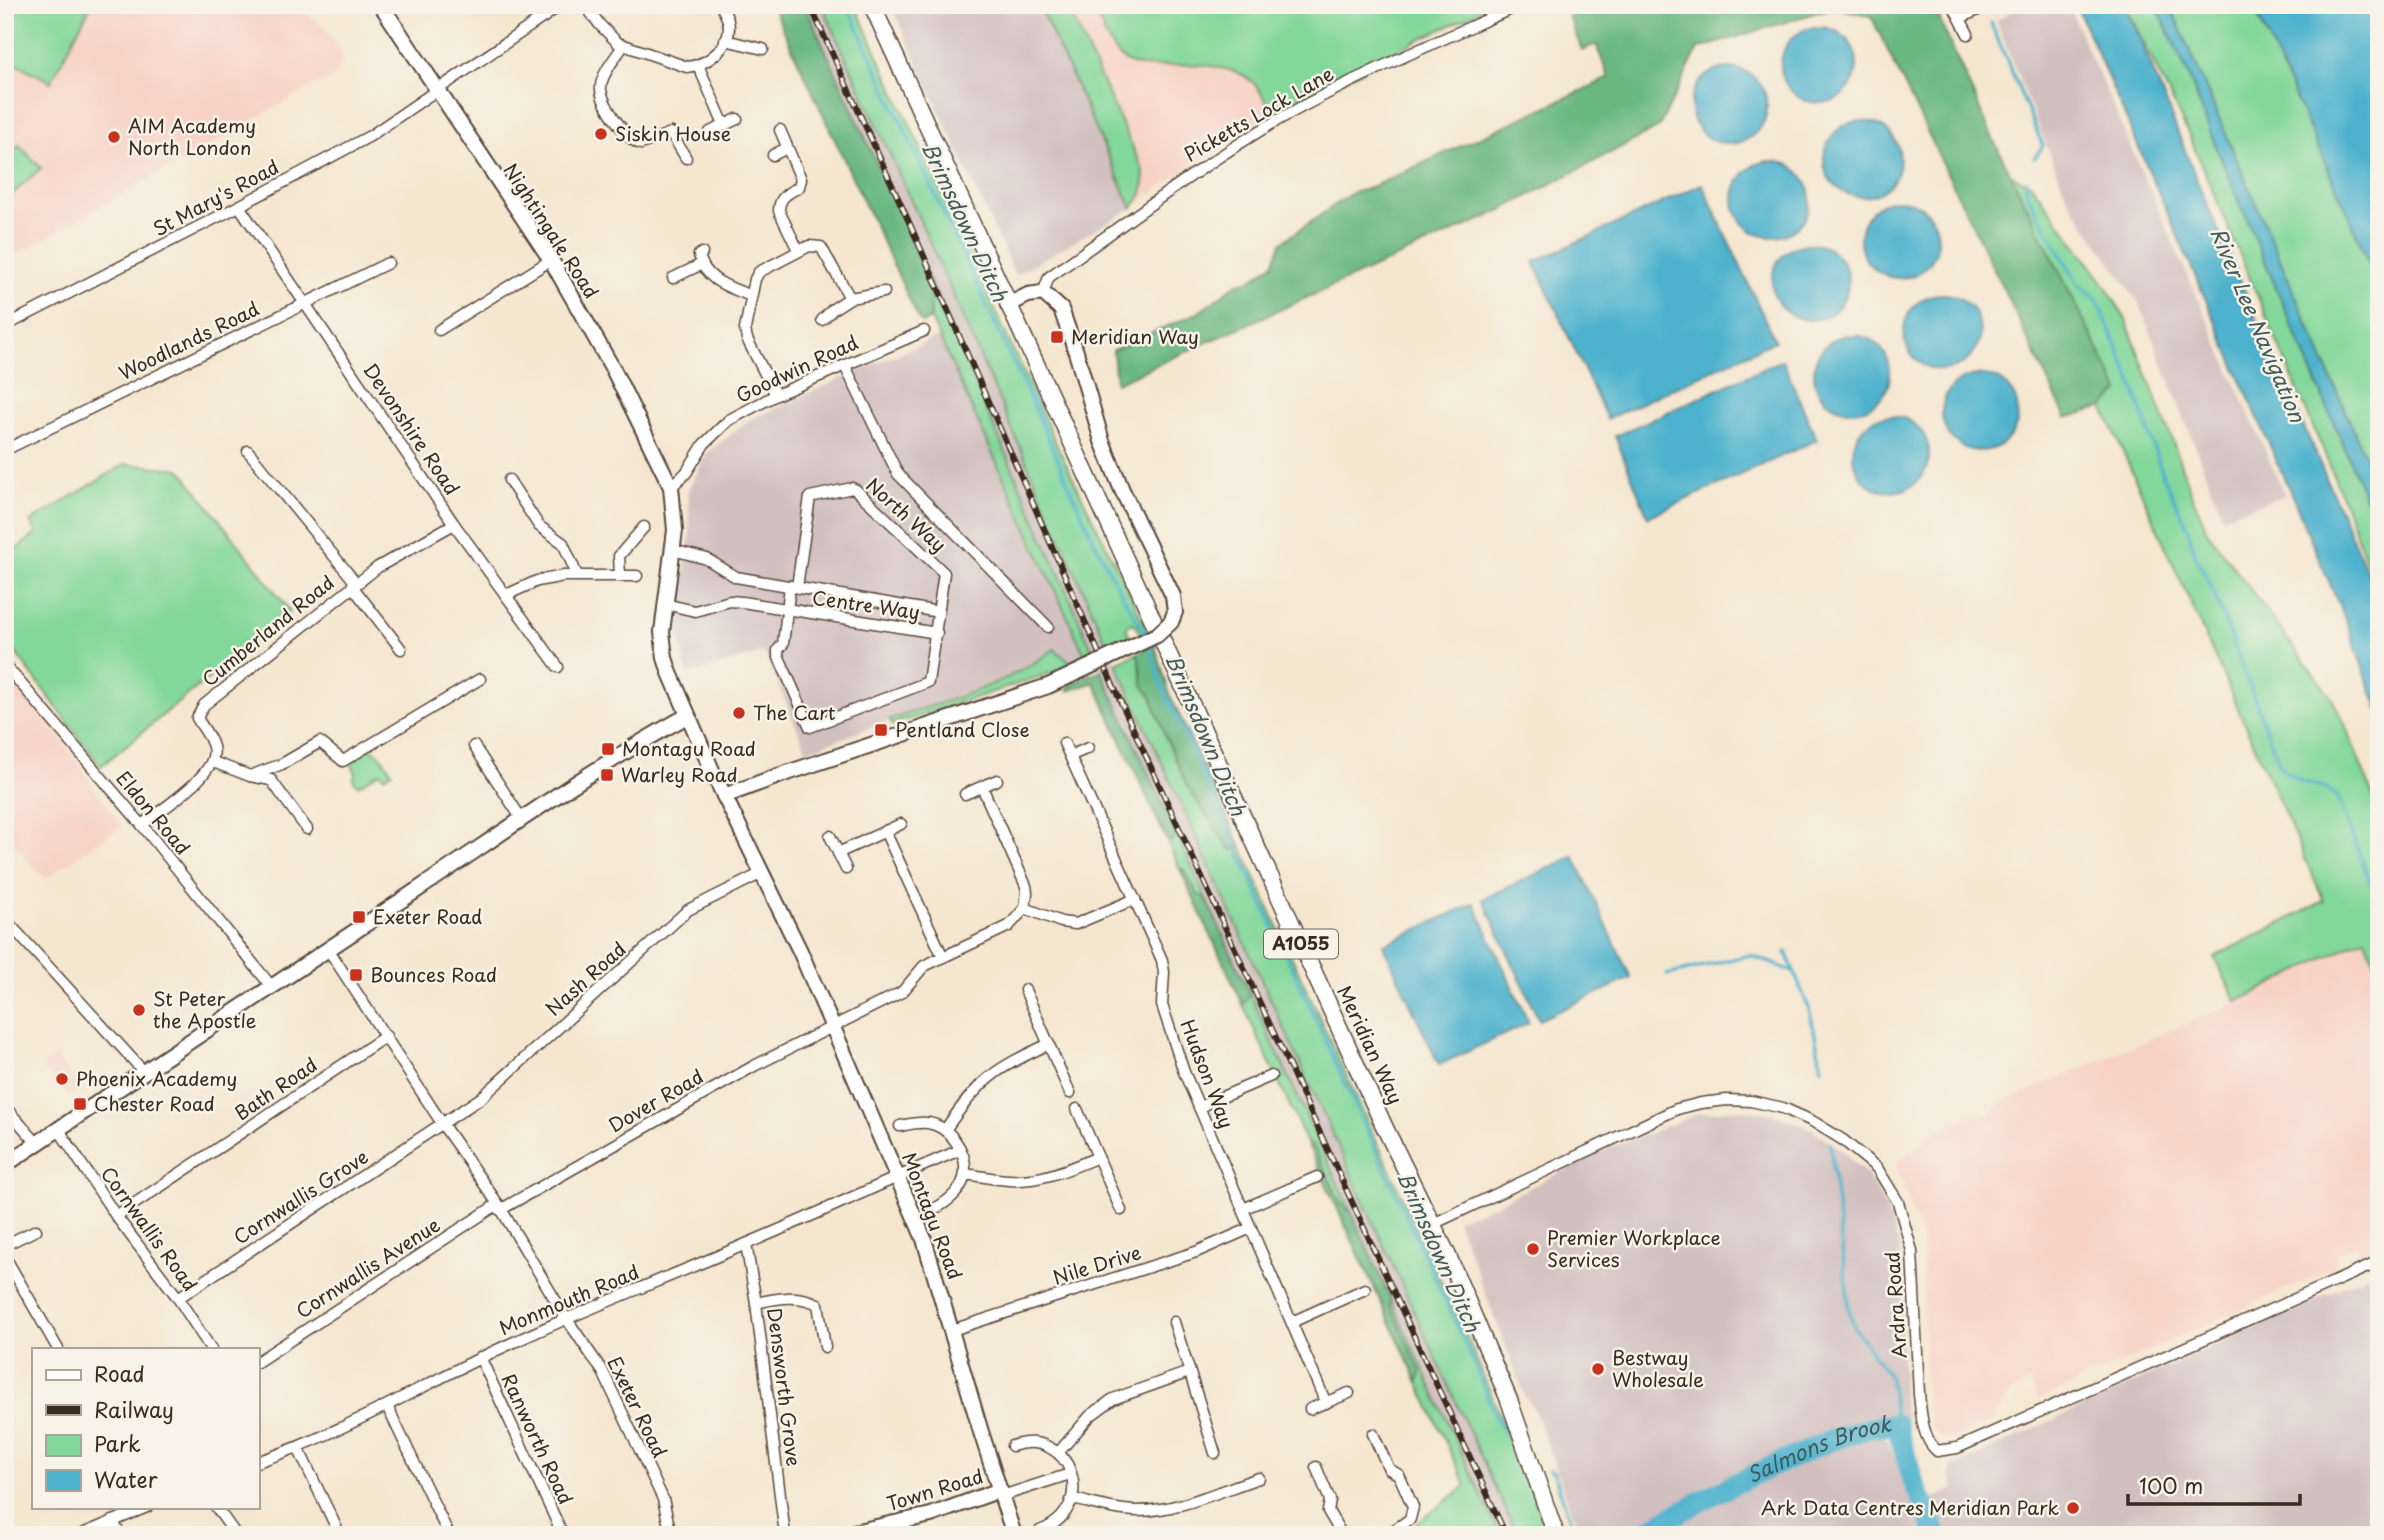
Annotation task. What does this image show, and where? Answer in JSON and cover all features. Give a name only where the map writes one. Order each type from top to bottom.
[{"type":"main road","name":"Meridian Way","points":[[872,5],[1385,1128],[1433,1224],[1509,1400],[1556,1535]]},
{"type":"street","name":"Nightingale Road","points":[[381,5],[551,260],[618,378],[671,487]]},
{"type":"street","points":[[536,5],[544,17]]},
{"type":"street","name":"St Mary's Road","points":[[5,326],[369,136],[561,5]]},
{"type":"street","points":[[585,5],[609,36],[623,46],[687,67],[698,65],[719,52],[729,24],[721,5]]},
{"type":"street","name":"Picketts Lock Lane","points":[[1043,293],[1049,277],[1208,163],[1278,121],[1368,74],[1520,5]]},
{"type":"street","points":[[1953,5],[1968,34]]},
{"type":"street","points":[[1960,18],[1989,5]]},
{"type":"street","points":[[725,40],[763,50]]},
{"type":"street","points":[[623,46],[603,80],[603,100],[630,139],[641,144],[671,133],[686,158]]},
{"type":"street","points":[[698,65],[724,125]]},
{"type":"street","points":[[710,132],[737,119]]},
{"type":"street","points":[[780,130],[801,183],[781,200],[779,211],[798,250]]},
{"type":"street","points":[[772,155],[787,148]]},
{"type":"street","name":"Devonshire Road","points":[[239,206],[454,524],[558,667]]},
{"type":"street","points":[[776,395],[747,339],[746,319],[759,272],[798,250],[809,246],[821,247],[850,298]]},
{"type":"street","points":[[673,278],[702,258],[713,279],[751,296]]},
{"type":"street","points":[[439,330],[551,260]]},
{"type":"street","name":"Woodlands Road","points":[[5,450],[388,263]]},
{"type":"street","points":[[822,320],[850,298],[884,292]]},
{"type":"street","points":[[724,796],[1048,686],[1157,635],[1171,622],[1175,612],[1172,596],[1102,441],[1061,309],[1043,293],[1028,295],[1008,305]]},
{"type":"street","name":"Goodwin Road","points":[[671,487],[682,477],[704,444],[729,420],[776,395],[924,331]]},
{"type":"street","points":[[845,366],[898,474],[1048,627]]},
{"type":"street","points":[[248,451],[401,649]]},
{"type":"street","points":[[509,480],[539,526],[563,543],[577,575]]},
{"type":"street","name":"Montagu Road","points":[[671,487],[675,523],[662,632],[665,658],[687,716],[800,951],[924,1239],[1014,1535]]},
{"type":"street","name":"North Way","points":[[794,586],[810,497],[852,488],[944,573],[939,612]]},
{"type":"street","name":"Cumberland Road","points":[[213,762],[214,748],[197,718],[204,705],[378,567],[454,524]]},
{"type":"street","points":[[620,575],[619,556],[645,527]]},
{"type":"street","name":"Centre Way","points":[[665,604],[695,611],[730,601],[742,602],[937,633],[939,612],[736,577],[706,559],[673,550]]},
{"type":"street","points":[[506,595],[537,581],[577,575],[637,576]]},
{"type":"street","points":[[794,586],[787,610],[783,645],[778,650],[779,661],[810,727],[928,682],[937,633]]},
{"type":"street","name":"Eldon Road","points":[[5,665],[142,825],[271,986]]},
{"type":"street","points":[[250,776],[282,764],[320,742],[343,761],[480,679]]},
{"type":"street","points":[[5,1164],[145,1073],[522,818],[649,736],[687,716]]},
{"type":"street","name":"Hudson Way","points":[[1064,743],[1164,966],[1162,1005],[1184,1072],[1326,1403]]},
{"type":"street","points":[[474,746],[522,818]]},
{"type":"street","points":[[1070,756],[1088,748]]},
{"type":"street","points":[[142,825],[203,777],[213,762],[250,776],[271,780],[307,829]]},
{"type":"street","points":[[965,794],[997,780]]},
{"type":"street","points":[[982,787],[1026,886],[1025,908],[1061,922],[1076,924],[1135,899]]},
{"type":"street","points":[[838,853],[901,824]]},
{"type":"street","points":[[885,831],[943,957]]},
{"type":"street","points":[[830,836],[846,869]]},
{"type":"street","name":"Nash Road","points":[[443,1124],[481,1098],[688,910],[762,873]]},
{"type":"street","name":"Dover Road","points":[[499,1207],[754,1066],[905,990],[924,966],[1009,926],[1025,908]]},
{"type":"street","points":[[5,919],[145,1073]]},
{"type":"street","name":"Exeter Road","points":[[328,949],[499,1207],[566,1318],[603,1372],[663,1499],[671,1535]]},
{"type":"street","points":[[1025,990],[1070,1093]]},
{"type":"street","name":"Bath Road","points":[[116,1216],[386,1036]]},
{"type":"street","points":[[945,1130],[965,1101],[986,1078],[1011,1062],[1049,1044]]},
{"type":"street","points":[[1199,1107],[1271,1076]]},
{"type":"street","name":"Ardra Road","points":[[1433,1224],[1677,1109],[1727,1100],[1751,1101],[1783,1108],[1812,1121],[1843,1140],[1877,1168],[1898,1202],[1907,1227],[1914,1269],[1919,1394],[1927,1436],[1930,1445],[1937,1451],[1957,1448],[2379,1262]]},
{"type":"street","points":[[5,1107],[37,1143]]},
{"type":"street","points":[[1077,1109],[1121,1210]]},
{"type":"street","points":[[900,1126],[920,1122],[936,1125],[945,1130],[960,1150],[965,1174],[961,1185],[952,1198],[934,1209]]},
{"type":"street","name":"Cornwallis Grove","points":[[178,1298],[443,1124]]},
{"type":"street","name":"Cornwallis Road","points":[[59,1130],[116,1216],[178,1298],[211,1348]]},
{"type":"street","name":"Monmouth Road","points":[[259,1461],[298,1448],[387,1406],[480,1357],[566,1318],[746,1244],[960,1150]]},
{"type":"street","points":[[965,1174],[1011,1180],[1039,1178],[1098,1157]]},
{"type":"street","points":[[1243,1209],[1317,1177]]},
{"type":"street","name":"Cornwallis Avenue","points":[[259,1361],[499,1207]]},
{"type":"street","name":"Nile Drive","points":[[952,1330],[1196,1252],[1251,1228]]},
{"type":"street","points":[[5,1245],[36,1230]]},
{"type":"street","name":"Densworth Grove","points":[[746,1244],[785,1535]]},
{"type":"street","points":[[5,1257],[57,1348]]},
{"type":"street","points":[[1292,1322],[1365,1289]]},
{"type":"street","points":[[756,1303],[782,1297],[804,1297],[818,1304],[825,1347]]},
{"type":"street","points":[[1174,1322],[1215,1453]]},
{"type":"street","name":"Ranworth Road","points":[[480,1357],[563,1535]]},
{"type":"street","points":[[1058,1453],[1090,1416],[1113,1399],[1189,1372]]},
{"type":"street","points":[[1310,1409],[1349,1392]]},
{"type":"street","points":[[387,1406],[449,1535]]},
{"type":"street","points":[[1373,1434],[1389,1469],[1399,1475],[1413,1507],[1410,1518],[1387,1535]]},
{"type":"street","points":[[1012,1446],[1031,1442],[1042,1444],[1058,1453],[1065,1461],[1070,1474],[1073,1499],[1061,1519],[1040,1531]]},
{"type":"street","points":[[298,1448],[340,1535]]},
{"type":"street","points":[[1316,1467],[1330,1500],[1330,1517],[1342,1535]]},
{"type":"street","points":[[1001,1493],[1070,1474]]},
{"type":"street","points":[[1073,1499],[1126,1511],[1153,1511],[1259,1478]]},
{"type":"street","name":"Town Road","points":[[840,1535],[861,1533],[931,1515],[1001,1493]]},
{"type":"street","points":[[80,1535],[144,1508]]},
{"type":"street","points":[[217,1508],[236,1535]]},
{"type":"street","points":[[113,1521],[120,1535]]},
{"type":"shaded area","name":"AIM Academy North London","points":[[5,5],[295,5],[326,28],[341,54],[341,67],[337,70],[338,75],[305,90],[5,261]]},
{"type":"shaded area","points":[[805,5],[822,5],[1123,680],[1517,1535],[1500,1535],[1108,687]]},
{"type":"shaded area","points":[[891,5],[1039,5],[1132,208],[1015,275]]},
{"type":"shaded area","points":[[1039,5],[1493,5],[1366,64],[1272,112],[1224,141],[1132,208]]},
{"type":"shaded area","points":[[2021,5],[2068,5],[2285,495],[2223,517],[2139,303],[2069,201],[1996,21]]},
{"type":"shaded area","points":[[941,336],[1087,660],[1075,665],[1054,649],[1037,663],[983,686],[807,751],[764,652],[688,675],[679,636],[690,536],[688,491],[707,453],[750,420]]},
{"type":"shaded area","points":[[5,657],[121,826],[45,879],[5,833]]},
{"type":"shaded area","points":[[2364,938],[2379,971],[2379,1249],[2365,1254],[2358,1251],[2355,1245],[2336,1254],[2336,1262],[2332,1268],[2038,1400],[2031,1381],[2008,1394],[1994,1421],[1953,1438],[1942,1438],[1933,1429],[1926,1403],[1922,1240],[1896,1162],[1937,1131],[1974,1115],[1978,1117],[1986,1114],[1997,1109],[1998,1104],[2237,1002]]},
{"type":"shaded area","name":"Phoenix Academy","points":[[57,1055],[80,1091],[70,1097],[41,1066]]},
{"type":"shaded area","points":[[1736,1109],[1769,1113],[1812,1129],[1840,1149],[1868,1176],[1887,1210],[1899,1245],[1903,1275],[1903,1403],[1909,1431],[1885,1436],[1929,1535],[1580,1535],[1534,1408],[1525,1396],[1457,1220],[1495,1205],[1612,1146],[1696,1114]]},
{"type":"shaded area","points":[[2379,1270],[2379,1535],[1945,1535],[1930,1500],[1955,1489],[1950,1474],[1952,1467]]},
{"type":"green space","points":[[5,5],[91,5],[51,82],[5,58]]},
{"type":"green space","points":[[772,5],[805,5],[934,290],[930,298],[931,319],[923,323],[919,320]]},
{"type":"green space","points":[[822,5],[855,5],[1060,452],[1154,643],[1147,649],[1136,625],[1131,623],[1126,628],[1130,637],[1109,649]]},
{"type":"green space","points":[[1039,5],[1067,5],[1143,170],[1143,190],[1132,208]]},
{"type":"green space","points":[[1095,5],[1493,5],[1366,64],[1367,68],[1274,116],[1254,83],[1236,72],[1198,65],[1143,66],[1129,62],[1116,53],[1105,34]]},
{"type":"green space","points":[[1564,5],[1933,5],[1994,141],[2119,391],[2103,407],[2066,418],[1871,16],[1834,7],[1698,49],[1659,127],[1498,212],[1116,383],[1113,350],[1198,313],[1238,283],[1249,281],[1273,264],[1281,243],[1352,193],[1367,189],[1609,78],[1596,44],[1582,50]]},
{"type":"green space","points":[[2125,5],[2156,5],[2188,74],[2214,142],[2379,529],[2379,594],[2332,471],[2188,133]]},
{"type":"green space","points":[[2170,5],[2253,5],[2344,204],[2379,288],[2379,489]]},
{"type":"green space","points":[[19,145],[41,168],[5,201],[5,158]]},
{"type":"green space","points":[[2011,175],[2031,184],[2105,285],[2125,318],[2191,494],[2209,534],[2331,697],[2343,720],[2379,811],[2379,971],[2364,938],[2237,1002],[2214,957],[2324,901],[2103,407],[2119,391]]},
{"type":"green space","points":[[934,290],[1095,656],[1087,660],[931,319],[930,298]]},
{"type":"green space","points":[[125,464],[180,469],[290,611],[101,766],[5,639],[5,558],[37,533],[30,522]]},
{"type":"green space","points":[[1154,643],[1170,695],[1241,847],[1236,850],[1230,849],[1187,786],[1151,696],[1143,685],[1138,653]]},
{"type":"green space","points":[[1054,649],[1075,665],[892,725],[890,720],[997,682]]},
{"type":"green space","points":[[1138,653],[1143,685],[1151,696],[1187,786],[1230,849],[1241,847],[1470,1344],[1519,1461],[1523,1460],[1547,1535],[1517,1535],[1116,663]]},
{"type":"green space","points":[[1101,670],[1177,835],[1168,843],[1094,682],[1068,691],[1069,685]]},
{"type":"green space","points":[[370,747],[381,756],[392,772],[384,777],[380,772],[358,786],[353,779],[356,773],[351,762]]},
{"type":"green space","points":[[1177,835],[1205,896],[1199,896],[1184,870],[1180,869],[1168,843]]},
{"type":"green space","points":[[1180,869],[1184,870],[1199,896],[1205,896],[1250,994],[1243,1005]]},
{"type":"green space","points":[[1250,994],[1352,1214],[1341,1204],[1314,1147],[1307,1143],[1243,1005]]},
{"type":"green space","points":[[1307,1143],[1314,1147],[1341,1204],[1352,1214],[1421,1373],[1418,1382]]},
{"type":"green space","points":[[1391,1300],[1500,1535],[1398,1535],[1466,1486],[1418,1382],[1421,1373],[1389,1303]]},
{"type":"water","name":"River Lee Navigation","points":[[2076,5],[2121,5],[2135,26],[2205,200],[2379,604],[2379,712],[2346,621]]},
{"type":"water","points":[[2156,5],[2170,5],[2379,489],[2379,529],[2214,142],[2188,74]]},
{"type":"water","points":[[2253,5],[2379,5],[2379,288],[2344,204]]},
{"type":"water","points":[[1819,27],[1834,30],[1846,38],[1854,50],[1857,65],[1854,80],[1846,92],[1834,100],[1819,103],[1804,100],[1792,92],[1784,80],[1781,65],[1784,50],[1792,38],[1804,30]]},
{"type":"water","points":[[1722,68],[1736,68],[1750,74],[1761,85],[1767,106],[1764,121],[1756,133],[1736,144],[1722,144],[1708,138],[1697,127],[1691,113],[1691,99],[1697,85],[1708,74]]},
{"type":"water","points":[[1870,121],[1883,127],[1894,138],[1900,151],[1898,174],[1883,191],[1870,197],[1854,197],[1841,191],[1826,174],[1824,151],[1830,138],[1847,123]]},
{"type":"water","points":[[1765,161],[1779,161],[1793,167],[1804,178],[1810,199],[1807,214],[1799,226],[1779,237],[1765,237],[1751,231],[1740,220],[1734,206],[1734,192],[1740,178],[1751,167]]},
{"type":"water","points":[[1702,184],[1775,341],[1607,419],[1534,262]]},
{"type":"water","points":[[1899,200],[1914,203],[1926,212],[1935,224],[1938,239],[1935,254],[1926,266],[1914,275],[1899,278],[1884,275],[1872,266],[1863,254],[1860,239],[1863,224],[1872,212],[1884,203]]},
{"type":"water","points":[[1803,244],[1817,244],[1831,250],[1842,261],[1848,282],[1845,297],[1837,309],[1817,320],[1803,320],[1789,314],[1778,303],[1772,289],[1772,275],[1778,261],[1789,250]]},
{"type":"water","points":[[1942,294],[1956,297],[1969,305],[1977,318],[1980,332],[1977,346],[1969,359],[1956,367],[1942,370],[1928,367],[1915,359],[1907,346],[1904,332],[1907,318],[1915,305],[1928,297]]},
{"type":"water","points":[[1852,335],[1867,338],[1879,346],[1887,358],[1890,373],[1887,388],[1879,400],[1867,408],[1852,411],[1837,408],[1825,400],[1817,388],[1814,373],[1817,358],[1825,346],[1837,338]]},
{"type":"water","points":[[1782,360],[1817,440],[1648,517],[1615,436]]},
{"type":"water","points":[[1980,375],[1995,378],[2007,386],[2015,398],[2018,413],[2015,428],[2007,440],[1995,448],[1980,451],[1965,448],[1953,440],[1945,428],[1942,413],[1945,398],[1953,386],[1965,378]]},
{"type":"water","points":[[1884,416],[1898,416],[1912,422],[1923,433],[1929,454],[1926,469],[1918,481],[1898,492],[1884,492],[1870,486],[1859,475],[1853,461],[1853,447],[1859,433],[1870,422]]},
{"type":"water","points":[[1574,856],[1631,978],[1539,1020],[1483,899]]},
{"type":"water","points":[[1474,903],[1529,1023],[1439,1065],[1383,945]]},
{"type":"waterway","name":"Brimsdown Ditch","points":[[847,5],[1087,525],[1115,581],[1147,635]]},
{"type":"waterway","points":[[1991,23],[2043,146],[2034,158]]},
{"type":"waterway","points":[[2026,180],[2031,202],[2078,284],[2097,300],[2131,380],[2164,478],[2188,529],[2194,553],[2213,590],[2281,768],[2301,781],[2326,788],[2338,797],[2379,906]]},
{"type":"waterway","name":"Brimsdown Ditch","points":[[1149,642],[1161,683],[1471,1356],[1497,1420],[1512,1442]]},
{"type":"waterway","points":[[1786,952],[1794,972]]},
{"type":"waterway","points":[[1667,975],[1750,955],[1794,972],[1809,1008],[1822,1068]]},
{"type":"waterway","points":[[1830,1144],[1849,1309],[1854,1327],[1890,1378],[1896,1424]]},
{"type":"waterway","name":"Salmons Brook","points":[[1639,1535],[1694,1504],[1815,1447],[1854,1433],[1896,1424],[1914,1483],[1937,1535]]},
{"type":"waterway","name":"Brimsdown Ditch","points":[[1550,1470],[1554,1473],[1575,1535]]},
{"type":"railway","points":[[810,5],[909,222],[1113,685],[1506,1535]]},
{"type":"place","name":"Siskin House","points":[[601,134]]},
{"type":"place","name":"AIM Academy North London","points":[[114,137]]},
{"type":"place","name":"Meridian Way","points":[[1057,337]]},
{"type":"place","name":"The Cart","points":[[739,713]]},
{"type":"place","name":"Pentland Close","points":[[881,730]]},
{"type":"place","name":"Montagu Road","points":[[608,749]]},
{"type":"place","name":"Warley Road","points":[[607,775]]},
{"type":"place","name":"Exeter Road","points":[[359,917]]},
{"type":"place","name":"Bounces Road","points":[[356,975]]},
{"type":"place","name":"St Peter the Apostle","points":[[139,1010]]},
{"type":"place","name":"Phoenix Academy","points":[[62,1079]]},
{"type":"place","name":"Chester Road","points":[[80,1104]]},
{"type":"place","name":"Premier Workplace Services","points":[[1533,1249]]},
{"type":"place","name":"Bestway Wholesale","points":[[1598,1369]]},
{"type":"place","name":"Ark Data Centres Meridian Park","points":[[2073,1508]]}]
